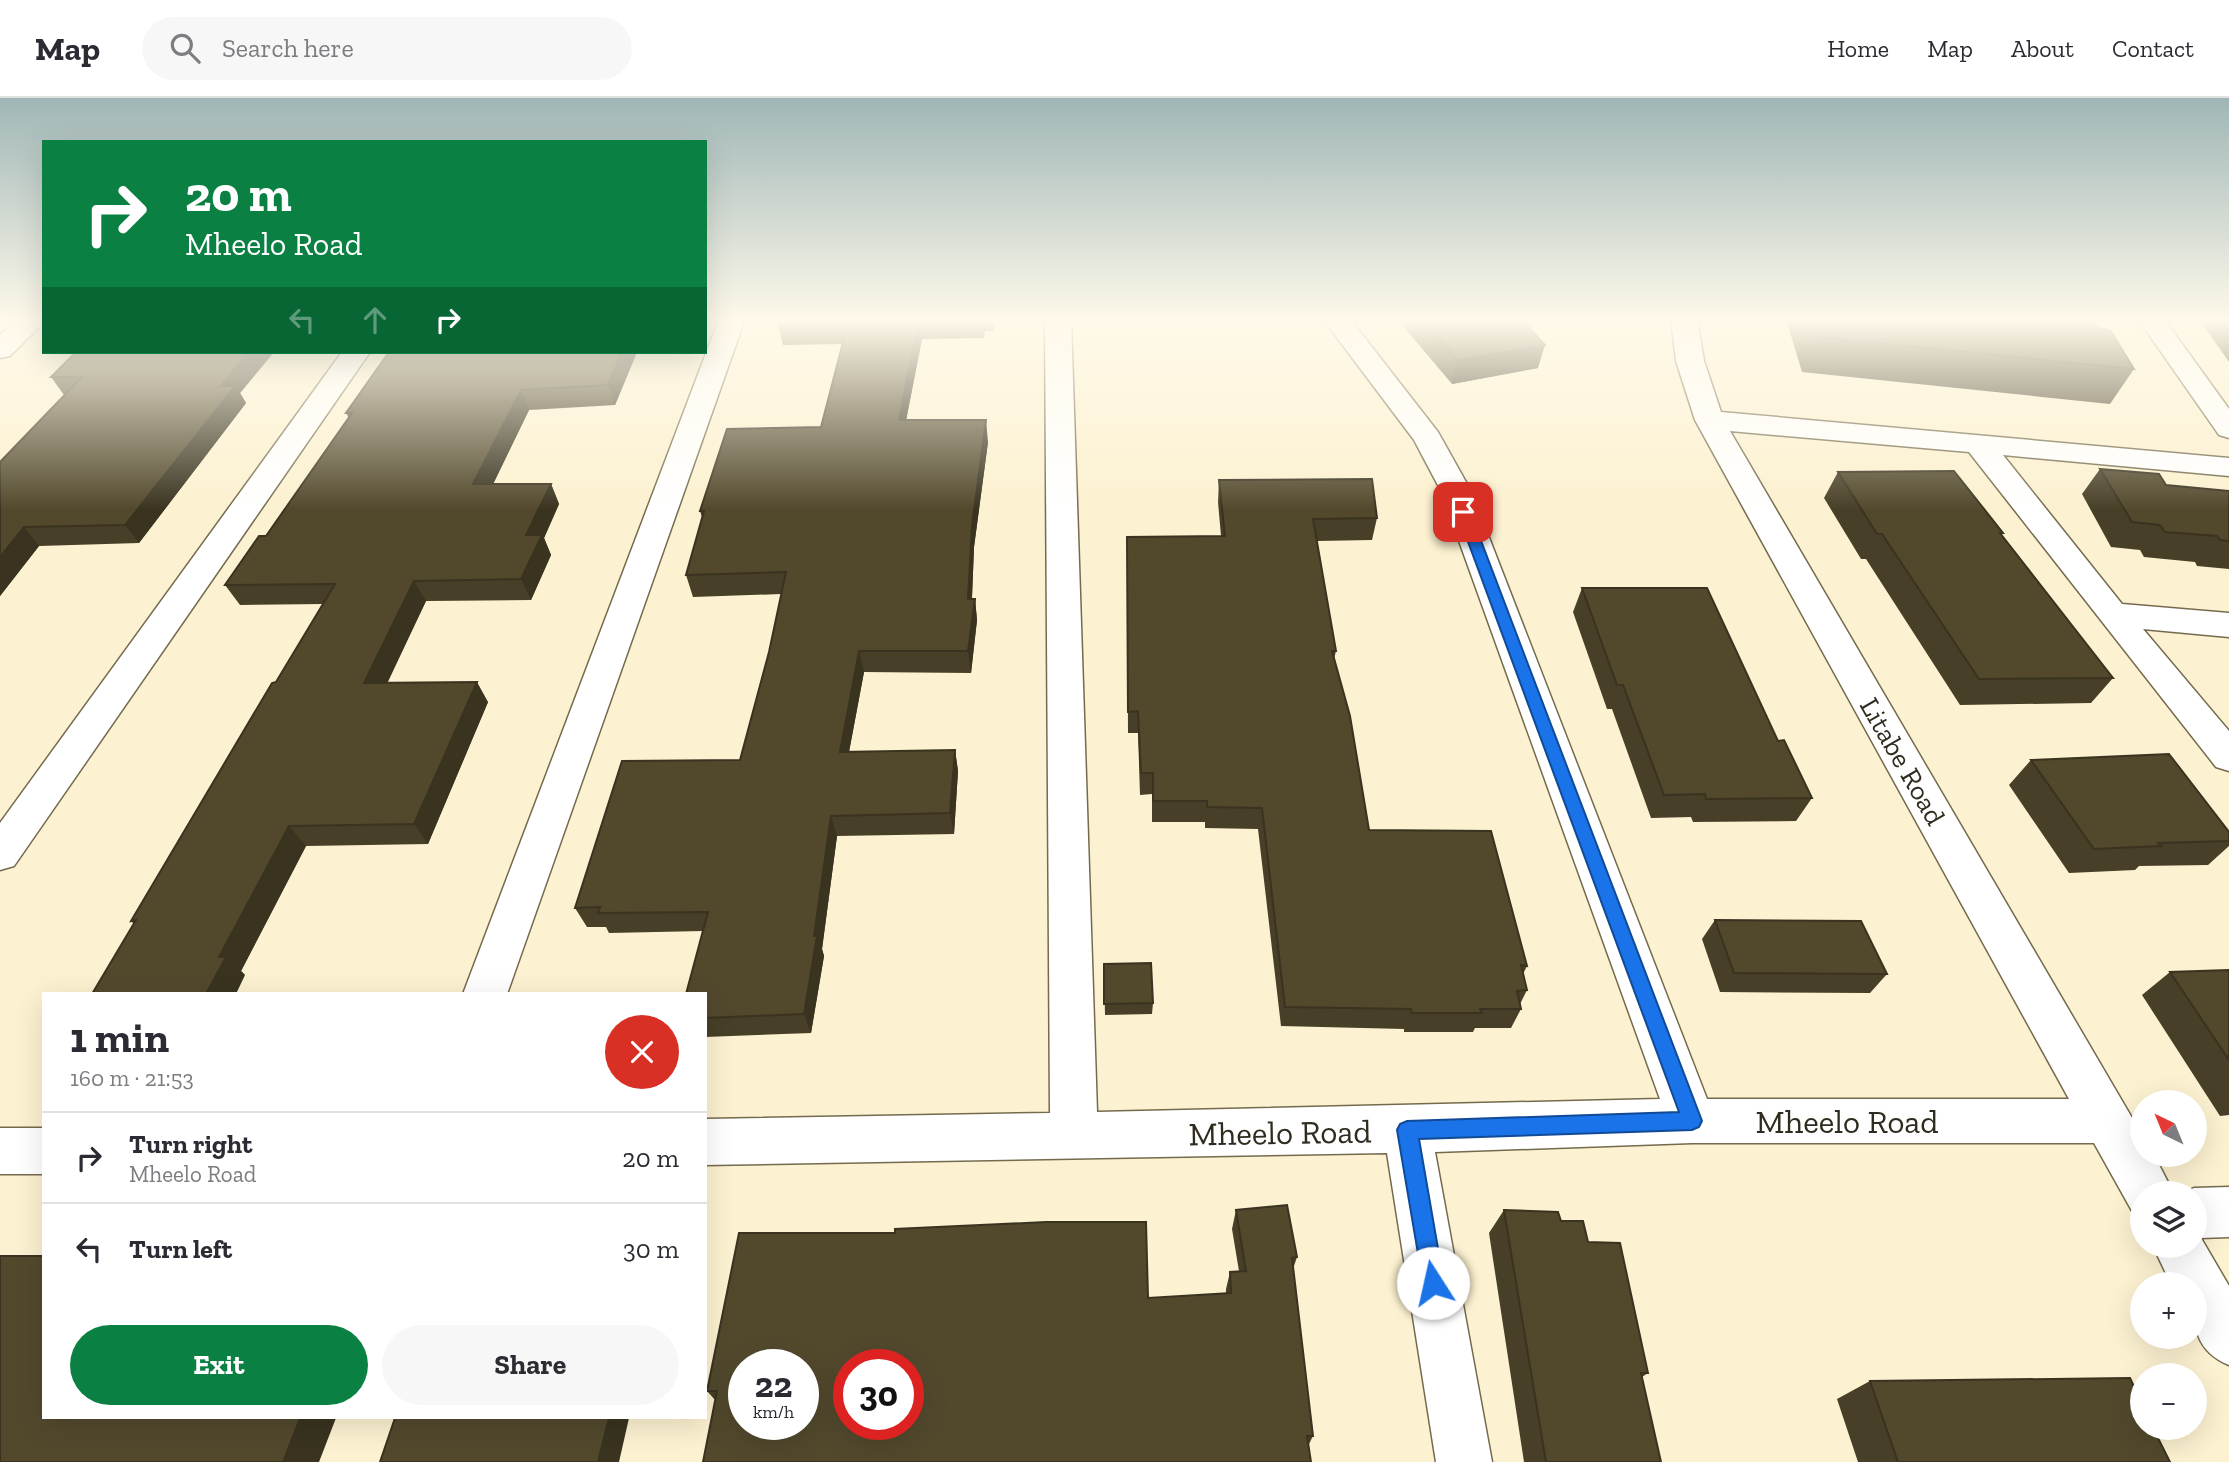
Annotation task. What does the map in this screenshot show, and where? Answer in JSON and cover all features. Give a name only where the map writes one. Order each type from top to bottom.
[{"type":"street","points":[[0,854],[334,383]]},
{"type":"street","points":[[486,992],[709,383]]},
{"type":"street","points":[[1059,383],[1074,1134]]},
{"type":"street","points":[[1385,383],[1428,438],[1456,491],[1692,1121]]},
{"type":"street","name":"Litabe Road","points":[[1697,383],[1709,421],[2142,1181]]},
{"type":"street","points":[[2196,383],[2229,429]]},
{"type":"street","points":[[1709,421],[2229,467]]},
{"type":"street","points":[[1978,444],[2112,615],[2229,757]]},
{"type":"street","points":[[2112,615],[2229,625]]},
{"type":"street","name":"Mheelo Road","points":[[707,1142],[1407,1130],[1692,1121],[2107,1121]]},
{"type":"street","points":[[1407,1130],[1464,1462]]},
{"type":"street","points":[[0,1151],[42,1151]]},
{"type":"street","points":[[2207,1213],[2229,1212]]},
{"type":"street","points":[[2185,1258],[2229,1338]]},
{"type":"building","points":[[77,383],[224,383],[221,386],[235,386],[125,525],[24,527],[0,557],[0,462]]},
{"type":"building","points":[[367,383],[609,383],[608,385],[521,390],[473,484],[551,484],[526,535],[542,535],[521,579],[414,581],[364,683],[477,682],[414,824],[289,826],[219,957],[226,957],[207,992],[93,992],[136,920],[131,921],[272,683],[276,682],[335,584],[225,585],[259,536],[266,536],[352,413],[346,413]]},
{"type":"building","points":[[833,383],[906,383],[899,420],[986,420],[972,526],[968,599],[975,599],[968,651],[859,651],[840,752],[955,750],[950,813],[831,816],[814,936],[817,936],[804,1014],[707,1018],[707,992],[687,992],[708,912],[598,913],[600,907],[575,908],[622,761],[740,760],[769,652],[786,572],[686,575],[704,511],[700,511],[727,429],[821,427]]},
{"type":"building","points":[[2100,469],[2159,474],[2166,485],[2229,491],[2229,541],[2220,540],[2217,536],[2165,532],[2160,525],[2132,522]]},
{"type":"building","points":[[1954,471],[2113,678],[1979,679],[1882,534],[1877,534],[1838,472]]},
{"type":"building","points":[[1372,479],[1377,518],[1313,519],[1336,651],[1332,651],[1350,716],[1369,830],[1491,831],[1527,966],[1521,965],[1527,990],[1517,991],[1521,1009],[1480,1009],[1482,1013],[1412,1013],[1411,1009],[1285,1007],[1262,808],[1207,807],[1207,801],[1153,801],[1153,773],[1141,773],[1138,711],[1128,712],[1127,537],[1225,536],[1219,480]]},
{"type":"building","points":[[1582,588],[1707,588],[1778,741],[1784,740],[1812,798],[1706,799],[1705,794],[1664,795],[1623,685],[1617,685]]},
{"type":"building","points":[[2169,754],[2229,832],[2229,841],[2158,843],[2161,846],[2094,849],[2031,760]]},
{"type":"building","points":[[1715,920],[1861,921],[1887,974],[1734,973]]},
{"type":"building","points":[[1151,963],[1153,1003],[1104,1004],[1104,964]]},
{"type":"building","points":[[2229,970],[2229,1060],[2170,972]]},
{"type":"building","points":[[1287,1205],[1297,1257],[1292,1258],[1313,1436],[1307,1436],[1311,1462],[703,1462],[717,1391],[707,1391],[739,1233],[895,1233],[895,1229],[1046,1222],[1146,1222],[1148,1298],[1231,1293],[1230,1272],[1246,1271],[1236,1210]]},
{"type":"building","points":[[1504,1210],[1558,1212],[1561,1221],[1583,1221],[1588,1242],[1620,1243],[1648,1373],[1641,1373],[1661,1462],[1546,1462]]},
{"type":"building","points":[[0,1256],[42,1256],[42,1419],[300,1419],[283,1462],[0,1462]]},
{"type":"building","points":[[2130,1378],[2130,1440],[2159,1440],[2170,1462],[1898,1462],[1870,1381]]},
{"type":"building","points":[[395,1419],[609,1419],[598,1462],[380,1462]]},
{"type":"route","points":[[1433,1283],[1407,1130],[1692,1121],[1463,512]]}]
